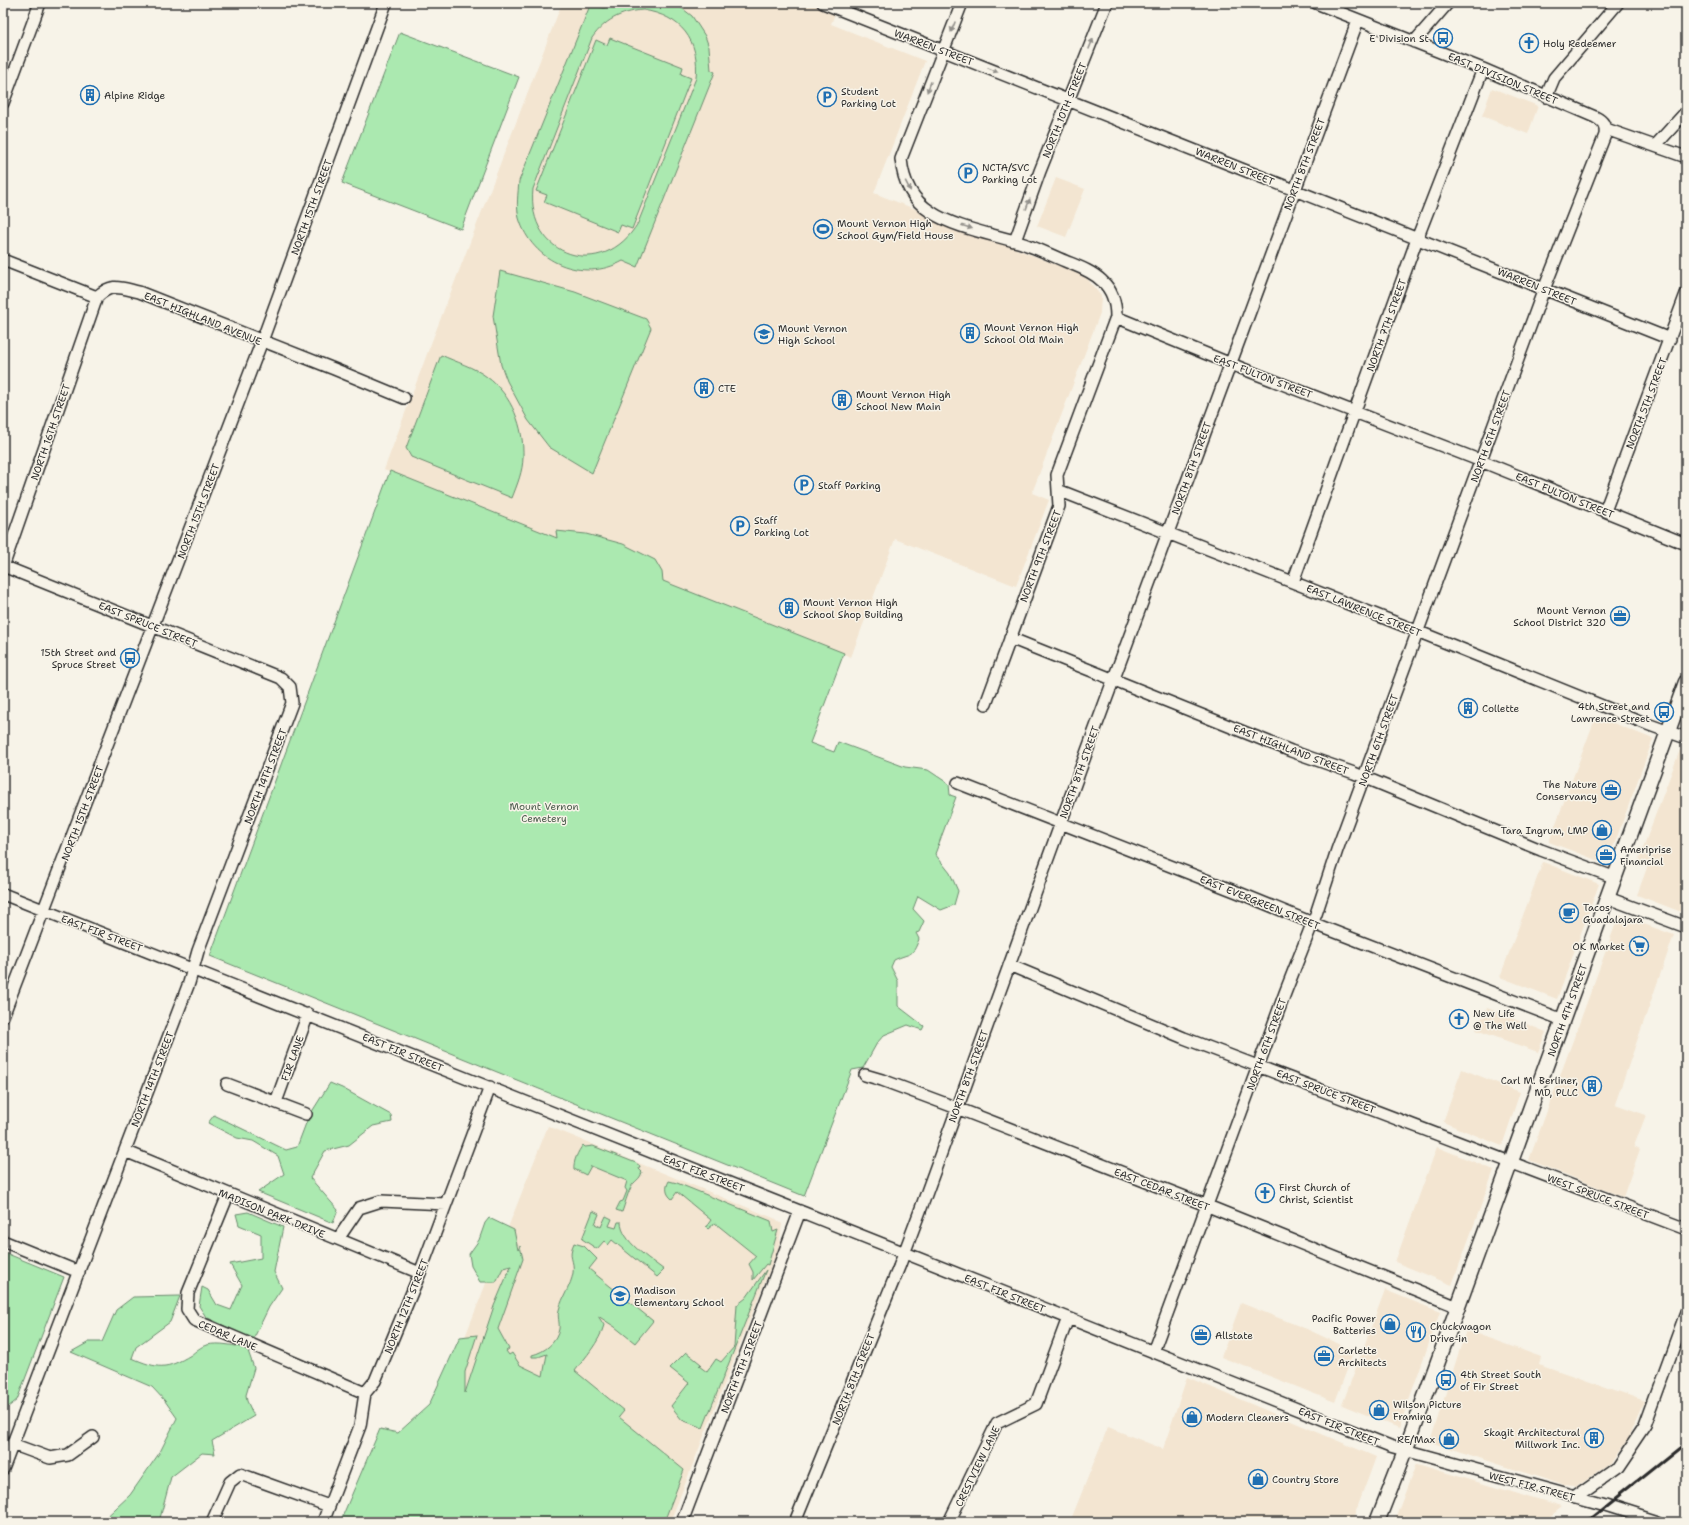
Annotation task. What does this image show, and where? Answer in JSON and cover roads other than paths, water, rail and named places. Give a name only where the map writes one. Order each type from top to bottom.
[{"type":"main road","name":"NORTH 4TH STREET","points":[[1377,1522],[1405,1451],[1616,878],[1686,682]]},
{"type":"street","points":[[3,103],[40,3]]},
{"type":"street","name":"NORTH 15TH STREET","points":[[3,1016],[154,626],[262,341],[386,3]]},
{"type":"street","name":"WARREN STREET","points":[[823,3],[1670,339]]},
{"type":"street","points":[[962,3],[901,159],[902,170],[908,189],[931,213],[950,221],[1015,241],[1089,271],[1102,281],[1114,301],[1116,317]]},
{"type":"street","name":"NORTH 10TH STREET","points":[[1015,241],[1068,100],[1107,3]]},
{"type":"street","points":[[1414,42],[1448,3]]},
{"type":"street","points":[[1546,97],[1554,78],[1618,3]]},
{"type":"street","name":"EAST DIVISION STREET","points":[[1319,4],[1483,69],[1595,117],[1602,121],[1606,129],[1686,157]]},
{"type":"street","name":"NORTH 8TH STREET","points":[[795,1522],[904,1253],[1008,965],[1358,20]]},
{"type":"street","name":"NORTH 7TH STREET","points":[[1293,582],[1417,238],[1483,69]]},
{"type":"street","points":[[1655,146],[1686,112]]},
{"type":"street","name":"NORTH 6TH STREET","points":[[1153,1352],[1544,288],[1605,135],[1606,129]]},
{"type":"street","points":[[3,260],[97,297]]},
{"type":"street","name":"EAST HIGHLAND AVENUE","points":[[97,297],[104,290],[114,287],[139,292],[404,398]]},
{"type":"street","name":"NORTH 5TH STREET","points":[[1605,511],[1686,294]]},
{"type":"street","name":"NORTH 16TH STREET","points":[[3,567],[97,297]]},
{"type":"street","name":"EAST FULTON STREET","points":[[1116,317],[1481,461],[1686,544]]},
{"type":"street","name":"NORTH 9TH STREET","points":[[986,704],[1060,506],[1058,475],[1116,317]]},
{"type":"street","name":"EAST LAWRENCE STREET","points":[[1058,490],[1168,532],[1686,738]]},
{"type":"street","name":"EAST SPRUCE STREET","points":[[3,567],[281,678],[290,687]]},
{"type":"street","name":"EAST HIGHLAND STREET","points":[[1010,638],[1291,751],[1364,777],[1541,850],[1616,878]]},
{"type":"street","name":"NORTH 14TH STREET","points":[[3,1469],[189,983],[198,951],[292,703],[290,687]]},
{"type":"street","name":"EAST EVERGREEN STREET","points":[[958,783],[1563,1020]]},
{"type":"street","name":"EAST FIR STREET","points":[[3,894],[193,968],[904,1253],[1405,1451]]},
{"type":"street","points":[[1608,898],[1686,927]]},
{"type":"street","name":"EAST SPRUCE STREET","points":[[1008,965],[1184,1038],[1511,1162]]},
{"type":"street","name":"FIR LANE","points":[[276,1102],[308,1014]]},
{"type":"street","name":"EAST CEDAR STREET","points":[[864,1075],[882,1080],[956,1108],[1207,1206],[1458,1307]]},
{"type":"street","points":[[227,1084],[306,1114]]},
{"type":"street","name":"NORTH 12TH STREET","points":[[365,1393],[376,1381],[420,1273],[490,1087]]},
{"type":"street","name":"MADISON PARK DRIVE","points":[[125,1151],[228,1195],[420,1273]]},
{"type":"street","name":"WEST SPRUCE STREET","points":[[1511,1162],[1686,1229]]},
{"type":"street","name":"CEDAR LANE","points":[[228,1195],[188,1293],[187,1309],[194,1320],[365,1393]]},
{"type":"street","points":[[338,1239],[359,1208],[380,1201],[446,1204]]},
{"type":"street","name":"NORTH 9TH STREET","points":[[682,1522],[800,1211]]},
{"type":"street","points":[[3,1241],[78,1272]]},
{"type":"street","points":[[1575,1498],[1616,1468],[1645,1425],[1686,1313]]},
{"type":"street","name":"CRESTVIEW LANE","points":[[949,1522],[997,1423],[1036,1404],[1068,1318]]},
{"type":"street","points":[[323,1522],[360,1426],[365,1393]]},
{"type":"street","points":[[12,1444],[50,1458],[68,1455],[93,1437]]},
{"type":"street","name":"WEST FIR STREET","points":[[1405,1451],[1658,1522]]},
{"type":"street","points":[[212,1522],[230,1482],[240,1474],[329,1506]]},
{"type":"railway","points":[[1586,1522],[1686,1442]]},
{"type":"place","name":"E Division St","points":[[1443,38]]},
{"type":"place","name":"Holy Redeemer","points":[[1529,43]]},
{"type":"place","name":"Alpine Ridge","points":[[90,95]]},
{"type":"place","name":"Student Parking Lot","points":[[827,97]]},
{"type":"place","name":"NCTA/SVC Parking Lot","points":[[968,173]]},
{"type":"place","name":"Mount Vernon High School Gym/Field House","points":[[823,229]]},
{"type":"place","name":"Mount Vernon High School Old Main","points":[[970,333]]},
{"type":"place","name":"Mount Vernon High School","points":[[764,334]]},
{"type":"place","name":"CTE","points":[[704,388]]},
{"type":"place","name":"Mount Vernon High School New Main","points":[[842,400]]},
{"type":"place","name":"Staff Parking","points":[[804,485]]},
{"type":"place","name":"Staff Parking Lot","points":[[740,526]]},
{"type":"place","name":"Mount Vernon High School Shop Building","points":[[789,608]]},
{"type":"place","name":"Mount Vernon School District 320","points":[[1620,616]]},
{"type":"place","name":"15th Street and Spruce Street","points":[[130,658]]},
{"type":"place","name":"Collette","points":[[1468,708]]},
{"type":"place","name":"4th Street and Lawrence Street","points":[[1664,712]]},
{"type":"place","name":"The Nature Conservancy","points":[[1611,790]]},
{"type":"place","name":"Tara Ingrum, LMP","points":[[1602,830]]},
{"type":"place","name":"Ameriprise Financial","points":[[1606,855]]},
{"type":"place","name":"Tacos Guadalajara","points":[[1569,913]]},
{"type":"place","name":"OK Market","points":[[1639,946]]},
{"type":"place","name":"New Life @ The Well","points":[[1459,1019]]},
{"type":"place","name":"Carl M. Berliner, MD, PLLC","points":[[1592,1086]]},
{"type":"place","name":"First Church of Christ, Scientist","points":[[1265,1193]]},
{"type":"place","name":"Madison Elementary School","points":[[620,1296]]},
{"type":"place","name":"Pacific Power Batteries","points":[[1390,1324]]},
{"type":"place","name":"Chuckwagon Drive-in","points":[[1416,1332]]},
{"type":"place","name":"Allstate","points":[[1201,1335]]},
{"type":"place","name":"Carlette Architects","points":[[1324,1356]]},
{"type":"place","name":"4th Street South of Fir Street","points":[[1446,1380]]},
{"type":"place","name":"Wilson Picture Framing","points":[[1379,1410]]},
{"type":"place","name":"Modern Cleaners","points":[[1192,1417]]},
{"type":"place","name":"Skagit Architectural Millwork Inc.","points":[[1594,1438]]},
{"type":"place","name":"RE/Max","points":[[1449,1439]]},
{"type":"place","name":"Country Store","points":[[1258,1479]]},
{"type":"park label","name":"Mount Vernon Cemetery","points":[[544,812]]}]
